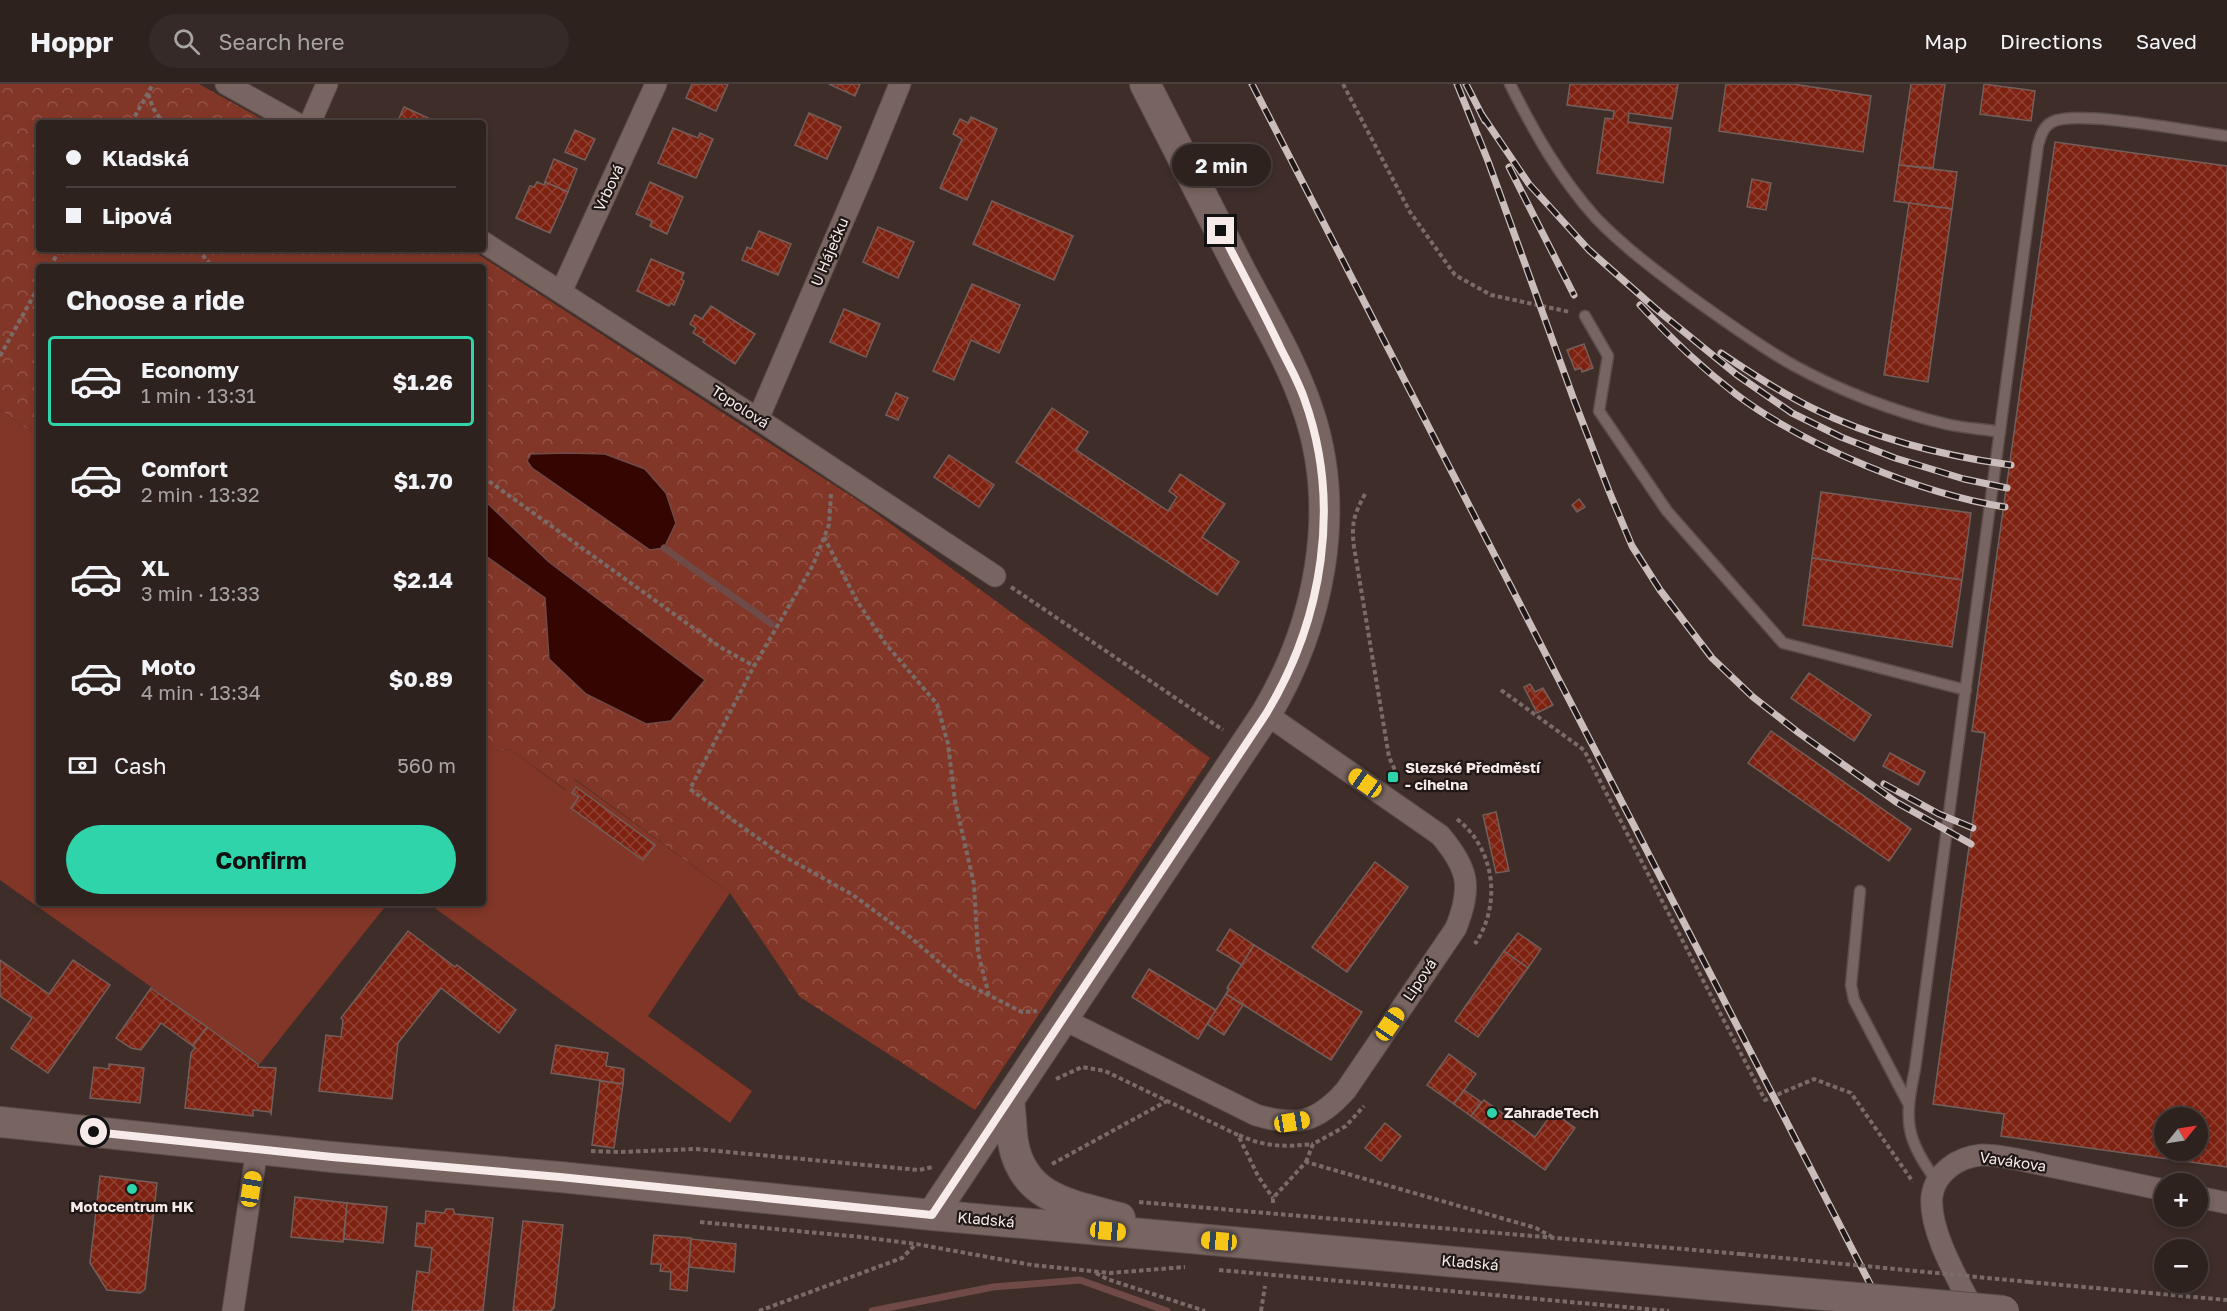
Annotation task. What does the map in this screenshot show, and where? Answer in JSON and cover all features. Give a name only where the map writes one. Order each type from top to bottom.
[{"type":"main road","points":[[932,1215],[1266,714],[1282,685],[1300,643],[1310,614],[1320,566],[1324,510],[1316,440],[1303,395],[1145,84]]},
{"type":"main road","points":[[1009,1100],[1013,1142],[1018,1158],[1037,1188],[1064,1203],[1195,1253]]},
{"type":"main road","name":"Kladská","points":[[0,1122],[932,1215],[1195,1253],[1757,1289],[2004,1311]]},
{"type":"street","points":[[226,84],[291,120]]},
{"type":"street","points":[[311,120],[327,84]]},
{"type":"street","name":"Vrbová","points":[[561,292],[656,84]]},
{"type":"street","name":"U Háječku","points":[[758,419],[900,84]]},
{"type":"street","name":"Topolová","points":[[486,244],[758,419],[995,576]]},
{"type":"street","name":"Lipová","points":[[1063,1019],[1256,1115],[1284,1122],[1306,1120],[1335,1102],[1346,1090],[1456,928],[1464,906],[1466,880],[1453,850],[1440,835],[1266,714]]},
{"type":"street","points":[[233,1311],[257,1149]]},
{"type":"street","name":"Vavákova","points":[[1937,1182],[1945,1170],[1956,1162],[1982,1155],[2154,1188]]},
{"type":"street","points":[[1937,1182],[1932,1197],[1943,1248],[1974,1311]]},
{"type":"street","points":[[2208,1199],[2227,1203]]},
{"type":"lane","points":[[1510,84],[1530,124],[1559,172],[1596,217],[1638,258],[1705,307],[1793,365],[1842,387],[1894,408],[1947,424],[2000,432]]},
{"type":"lane","points":[[1937,1182],[1913,1143],[1908,1124],[1908,1103],[1915,1069],[2038,145],[2043,130],[2053,122],[2068,117],[2096,118],[2227,136]]},
{"type":"lane","points":[[1585,316],[1608,356],[1599,411],[1667,511],[1783,643],[1966,690]]},
{"type":"lane","points":[[1860,891],[1851,985],[1854,1000],[1908,1103]]},
{"type":"path","points":[[133,120],[153,84]]},
{"type":"path","points":[[1343,84],[1410,212],[1455,274],[1491,295],[1585,316]]},
{"type":"path","points":[[148,93],[153,108],[161,120]]},
{"type":"path","points":[[200,252],[210,264]]},
{"type":"path","points":[[0,356],[36,291]]},
{"type":"path","points":[[833,469],[829,525],[813,565],[754,666],[690,789],[780,854],[853,895],[910,936],[961,981],[1022,1012],[1042,1011],[1063,1019]]},
{"type":"path","points":[[486,479],[720,646],[754,666]]},
{"type":"path","points":[[1365,494],[1354,515],[1352,528],[1354,547],[1389,757],[1400,781]]},
{"type":"path","points":[[824,537],[857,601],[885,643],[937,704],[948,744],[955,801],[974,884],[978,954],[989,996]]},
{"type":"path","points":[[995,576],[1245,745]]},
{"type":"path","points":[[1501,690],[1584,750],[1765,1100],[1814,1079],[1851,1093],[1934,1213]]},
{"type":"path","points":[[1451,814],[1466,825],[1477,839],[1485,854],[1490,872],[1490,908],[1485,927],[1473,946]]},
{"type":"path","points":[[1053,1080],[1082,1066],[1095,1068],[1238,1135],[1258,1176],[1273,1200],[1306,1162],[1313,1144],[1346,1126],[1357,1116],[1370,1097]]},
{"type":"path","points":[[1026,1173],[1044,1169],[1167,1101]]},
{"type":"path","points":[[589,1151],[696,1149],[919,1170],[934,1167],[963,1170]]},
{"type":"path","points":[[1306,1162],[1536,1228],[1555,1238]]},
{"type":"path","points":[[1138,1202],[1741,1254],[2227,1300]]},
{"type":"path","points":[[700,1222],[916,1244],[1032,1265],[1110,1273],[1182,1267],[1195,1253]]},
{"type":"path","points":[[759,1311],[902,1258],[916,1244]]},
{"type":"path","points":[[1218,1270],[1670,1311]]},
{"type":"path","points":[[1093,1271],[1107,1279],[1205,1311]]},
{"type":"path","points":[[1261,1311],[1265,1286]]},
{"type":"green space","points":[[0,84],[199,84],[264,120],[36,120],[36,252],[475,252],[865,505],[1210,758],[975,1110],[800,997],[730,893],[575,779],[566,790],[510,749],[495,751],[486,745],[486,264],[36,264],[36,435],[0,410]]},
{"type":"green space","points":[[0,410],[36,435],[36,905],[0,880]]},
{"type":"green space","points":[[486,745],[495,751],[510,749],[565,790],[574,779],[730,893],[648,1016],[752,1091],[730,1123],[432,906],[486,906]]},
{"type":"green space","points":[[37,906],[386,906],[260,1064]]},
{"type":"shaded area","points":[[531,454],[605,454],[645,469],[666,493],[676,523],[664,548],[650,550],[532,468],[527,461]]},
{"type":"shaded area","points":[[486,502],[549,562],[705,680],[671,721],[646,724],[586,694],[549,659],[545,598],[486,556]]},
{"type":"building","points":[[692,84],[728,84],[716,111],[686,98]]},
{"type":"building","points":[[829,84],[860,84],[855,96]]},
{"type":"building","points":[[1570,84],[1678,84],[1672,119],[1629,113],[1628,122],[1671,128],[1663,183],[1597,173],[1605,118],[1613,119],[1614,111],[1567,105]]},
{"type":"building","points":[[1726,84],[1793,84],[1871,96],[1863,152],[1719,131]]},
{"type":"building","points":[[1911,84],[1945,84],[1933,168],[1899,165]]},
{"type":"building","points":[[1984,84],[2035,91],[2031,121],[1980,114]]},
{"type":"building","points":[[404,107],[433,120],[398,120]]},
{"type":"building","points":[[809,113],[841,127],[827,159],[795,145]]},
{"type":"building","points":[[971,117],[997,129],[967,200],[940,188],[962,139],[953,134],[960,119],[968,123]]},
{"type":"building","points":[[673,128],[698,138],[700,133],[713,139],[696,178],[658,163]]},
{"type":"building","points":[[575,130],[595,139],[585,160],[565,152]]},
{"type":"building","points":[[2055,142],[2227,166],[2227,1167],[2183,1161],[2208,1161],[2208,1107],[2154,1107],[2154,1157],[2001,1136],[2004,1114],[1933,1104],[1985,733],[1972,731]]},
{"type":"building","points":[[554,159],[577,169],[568,192],[545,182]]},
{"type":"building","points":[[1899,165],[1957,172],[1952,209],[1894,201]]},
{"type":"building","points":[[1752,179],[1771,183],[1766,210],[1747,207]]},
{"type":"building","points":[[537,182],[544,185],[545,182],[568,192],[550,233],[516,218],[530,186],[534,187]]},
{"type":"building","points":[[650,182],[683,197],[667,234],[650,226],[652,221],[636,214]]},
{"type":"building","points":[[992,201],[1073,236],[1054,280],[973,244]]},
{"type":"building","points":[[1909,203],[1952,209],[1928,382],[1884,375]]},
{"type":"building","points":[[878,227],[914,242],[898,278],[863,262]]},
{"type":"building","points":[[759,231],[791,244],[778,275],[742,260],[747,247],[751,249]]},
{"type":"building","points":[[651,259],[684,273],[681,279],[684,281],[674,305],[671,303],[669,306],[637,291]]},
{"type":"building","points":[[972,284],[1020,305],[999,353],[971,340],[954,380],[933,371]]},
{"type":"building","points":[[711,306],[755,334],[735,364],[693,333],[696,328],[690,324],[695,315],[702,319]]},
{"type":"building","points":[[844,309],[880,324],[866,357],[830,342]]},
{"type":"building","points":[[1584,344],[1593,368],[1582,372],[1581,368],[1575,370],[1567,350]]},
{"type":"building","points":[[896,393],[908,398],[898,420],[886,415]]},
{"type":"building","points":[[1052,408],[1088,432],[1076,450],[1168,511],[1177,497],[1169,491],[1180,474],[1225,504],[1202,537],[1239,562],[1217,595],[1016,462]]},
{"type":"building","points":[[949,455],[994,485],[979,507],[934,477]]},
{"type":"building","points":[[1821,492],[1971,513],[1962,580],[1812,558]]},
{"type":"building","points":[[1579,499],[1585,507],[1577,512],[1572,505]]},
{"type":"building","points":[[1812,558],[1962,580],[1952,647],[1803,625]]},
{"type":"building","points":[[1809,673],[1871,715],[1854,741],[1791,698]]},
{"type":"building","points":[[1530,684],[1535,692],[1543,688],[1553,705],[1537,713],[1524,687]]},
{"type":"building","points":[[1771,731],[1911,829],[1889,861],[1748,763]]},
{"type":"building","points":[[1890,753],[1925,772],[1918,785],[1883,766]]},
{"type":"building","points":[[576,787],[655,845],[643,860],[571,808],[579,797],[572,793]]},
{"type":"building","points":[[1496,812],[1509,871],[1496,873],[1483,815]]},
{"type":"building","points":[[1375,862],[1408,887],[1347,972],[1312,947]]},
{"type":"building","points":[[1230,929],[1254,945],[1242,965],[1217,950]]},
{"type":"building","points":[[408,931],[516,1010],[499,1033],[441,988],[398,1043],[392,1099],[319,1091],[326,1035],[341,1037],[343,1020],[341,1018]]},
{"type":"building","points":[[1518,933],[1541,949],[1528,968],[1504,951]]},
{"type":"building","points":[[1254,945],[1362,1012],[1331,1060],[1226,994],[1229,989],[1227,988]]},
{"type":"building","points":[[1504,951],[1528,968],[1478,1037],[1455,1021]]},
{"type":"building","points":[[0,960],[49,994],[73,960],[110,985],[48,1073],[11,1048],[32,1018],[0,996]]},
{"type":"building","points":[[1149,969],[1216,1010],[1198,1039],[1132,997]]},
{"type":"building","points":[[151,988],[207,1027],[193,1046],[161,1023],[141,1050],[131,1048],[116,1038]]},
{"type":"building","points":[[1226,994],[1243,1005],[1224,1035],[1207,1024]]},
{"type":"building","points":[[207,1027],[258,1064],[258,1067],[276,1068],[271,1114],[253,1110],[253,1116],[185,1108],[191,1053],[195,1048],[193,1046]]},
{"type":"building","points":[[556,1045],[608,1053],[606,1066],[624,1069],[623,1084],[551,1073]]},
{"type":"building","points":[[1449,1054],[1476,1074],[1454,1104],[1427,1085]]},
{"type":"building","points":[[109,1064],[144,1068],[140,1103],[90,1098],[94,1067],[109,1069]]},
{"type":"building","points":[[600,1081],[623,1084],[614,1148],[592,1145]]},
{"type":"building","points":[[1464,1090],[1481,1102],[1471,1116],[1454,1104]]},
{"type":"building","points":[[1484,1100],[1535,1137],[1553,1112],[1575,1128],[1545,1170],[1471,1116]]},
{"type":"building","points":[[1385,1123],[1401,1136],[1381,1161],[1365,1148]]},
{"type":"building","points":[[100,1176],[157,1183],[145,1289],[140,1293],[107,1290],[90,1263]]},
{"type":"building","points":[[295,1197],[347,1203],[343,1242],[291,1237]]},
{"type":"building","points":[[347,1203],[387,1207],[383,1243],[344,1239]]},
{"type":"building","points":[[446,1209],[453,1209],[455,1214],[493,1218],[483,1311],[412,1311],[417,1271],[429,1273],[432,1248],[415,1246],[417,1223],[425,1224],[426,1211],[444,1213]]},
{"type":"building","points":[[523,1221],[563,1225],[554,1308],[550,1311],[513,1311]]},
{"type":"building","points":[[654,1235],[691,1238],[687,1291],[670,1289],[671,1272],[660,1271],[661,1264],[651,1264]]},
{"type":"building","points":[[691,1239],[736,1244],[734,1272],[689,1267]]},
{"type":"waterway","points":[[664,548],[772,624]]},
{"type":"waterway","points":[[872,1311],[993,1287],[1080,1280],[1167,1311]]},
{"type":"railway","points":[[1252,84],[1884,1311]]},
{"type":"railway","points":[[1457,84],[1488,161],[1609,491],[1632,546],[1660,590],[1712,658],[1753,697],[1896,802],[1971,844]]},
{"type":"railway","points":[[1466,84],[1485,121]]},
{"type":"railway","points":[[1482,115],[1529,184],[1589,250],[1656,309],[1737,375],[1792,413],[1841,437],[1895,458],[1964,479],[2007,488]]},
{"type":"railway","points":[[1509,167],[1574,295]]},
{"type":"railway","points":[[1640,305],[1724,385],[1765,414],[1796,432],[1865,465],[1901,479],[1972,501],[2005,507]]},
{"type":"railway","points":[[1721,353],[1765,382],[1835,419],[1884,437],[1934,451],[2011,465]]},
{"type":"railway","points":[[1884,784],[1939,814],[1973,828]]},
{"type":"place","name":"Slezské Předměstí - cihelna","points":[[1393,777]]},
{"type":"place","name":"ZahradeTech","points":[[1492,1113]]},
{"type":"place","name":"Motocentrum HK","points":[[132,1189]]},
{"type":"route","points":[[94,1132],[932,1215],[1266,714],[1290,669],[1310,614],[1323,539],[1323,488],[1316,440],[1303,395],[1221,231]]}]
